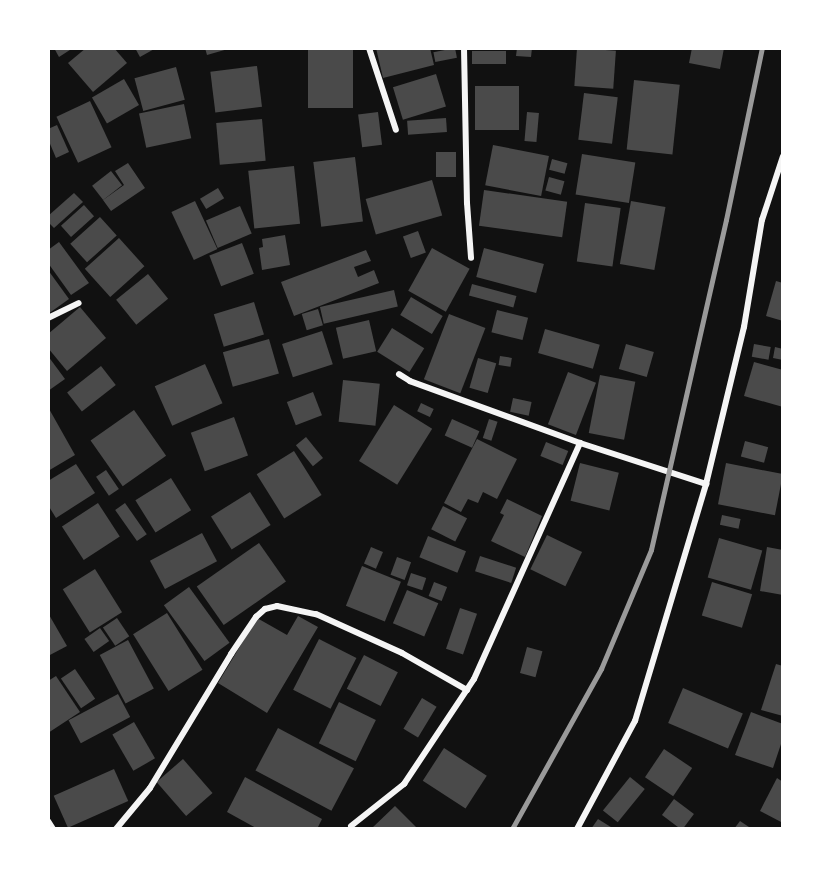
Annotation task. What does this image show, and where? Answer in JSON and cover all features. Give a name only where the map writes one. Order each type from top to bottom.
[{"type":"street","points":[[369,48],[396,130]]},
{"type":"street","points":[[464,48],[467,203],[471,258]]},
{"type":"street","points":[[577,829],[635,721],[706,484],[744,327],[762,220],[783,156]]},
{"type":"street","points":[[48,318],[79,303]]},
{"type":"street","points":[[399,374],[410,381],[580,444],[706,484]]},
{"type":"street","points":[[351,826],[404,784],[467,690],[580,444]]},
{"type":"street","points":[[116,829],[150,788],[231,654],[256,617],[265,609],[277,606],[316,614],[402,653],[467,690]]},
{"type":"street","points":[[48,821],[53,829]]},
{"type":"building","points":[[54,48],[73,48],[59,57]]},
{"type":"building","points":[[86,48],[114,48],[127,63],[93,92],[68,63]]},
{"type":"building","points":[[135,48],[156,48],[140,57]]},
{"type":"building","points":[[205,48],[228,48],[228,49],[207,55]]},
{"type":"building","points":[[308,48],[353,48],[353,108],[308,108]]},
{"type":"building","points":[[376,48],[430,48],[434,65],[383,78]]},
{"type":"building","points":[[455,48],[457,58],[435,62],[433,52]]},
{"type":"building","points":[[517,48],[532,48],[531,57],[516,56]]},
{"type":"building","points":[[577,48],[616,51],[613,89],[574,86]]},
{"type":"building","points":[[692,48],[724,48],[720,69],[689,63]]},
{"type":"building","points":[[472,51],[506,51],[506,64],[472,64]]},
{"type":"building","points":[[257,66],[262,107],[215,112],[210,72]]},
{"type":"building","points":[[176,67],[185,100],[143,111],[134,78]]},
{"type":"building","points":[[436,74],[446,107],[403,120],[393,87]]},
{"type":"building","points":[[124,79],[139,105],[107,123],[92,98]]},
{"type":"building","points":[[634,80],[680,85],[672,154],[627,150]]},
{"type":"building","points":[[475,86],[519,86],[519,130],[475,130]]},
{"type":"building","points":[[584,93],[618,97],[612,144],[578,140]]},
{"type":"building","points":[[90,101],[112,147],[78,163],[56,117]]},
{"type":"building","points":[[184,104],[191,138],[146,148],[139,114]]},
{"type":"building","points":[[378,112],[382,145],[362,147],[358,114]]},
{"type":"building","points":[[527,112],[539,113],[536,142],[524,141]]},
{"type":"building","points":[[446,118],[447,132],[408,135],[407,121]]},
{"type":"building","points":[[262,119],[266,161],[220,165],[216,123]]},
{"type":"building","points":[[57,125],[69,152],[56,158],[48,139],[48,129]]},
{"type":"building","points":[[493,145],[549,156],[541,196],[485,185]]},
{"type":"building","points":[[436,152],[456,152],[456,177],[436,177]]},
{"type":"building","points":[[582,154],[635,162],[629,203],[576,194]]},
{"type":"building","points":[[355,157],[363,222],[321,227],[313,162]]},
{"type":"building","points":[[552,159],[567,163],[565,174],[549,170]]},
{"type":"building","points":[[128,163],[145,188],[111,211],[103,200],[124,185],[115,171]]},
{"type":"building","points":[[294,166],[300,224],[254,228],[248,171]]},
{"type":"building","points":[[111,171],[122,185],[103,200],[92,186]]},
{"type":"building","points":[[549,177],[564,181],[561,195],[545,191]]},
{"type":"building","points":[[432,180],[442,216],[376,235],[366,199]]},
{"type":"building","points":[[218,188],[224,198],[206,209],[200,199]]},
{"type":"building","points":[[484,190],[567,202],[562,237],[479,226]]},
{"type":"building","points":[[74,193],[83,202],[54,228],[48,222],[48,216]]},
{"type":"building","points":[[195,201],[217,249],[194,260],[171,212]]},
{"type":"building","points":[[631,201],[665,207],[654,270],[620,264]]},
{"type":"building","points":[[585,203],[621,208],[612,266],[577,261]]},
{"type":"building","points":[[84,205],[94,216],[71,237],[61,226]]},
{"type":"building","points":[[240,206],[252,234],[218,248],[206,220]]},
{"type":"building","points":[[100,217],[117,236],[87,262],[70,244]]},
{"type":"building","points":[[418,231],[426,253],[411,258],[403,236]]},
{"type":"building","points":[[285,235],[290,265],[262,270],[259,248],[263,247],[262,239]]},
{"type":"building","points":[[119,238],[144,266],[110,297],[85,269]]},
{"type":"building","points":[[59,242],[89,283],[71,295],[48,263],[48,250]]},
{"type":"building","points":[[242,243],[254,274],[221,286],[209,256]]},
{"type":"building","points":[[432,248],[470,269],[446,312],[408,291]]},
{"type":"building","points":[[484,248],[544,264],[536,293],[476,277]]},
{"type":"building","points":[[366,250],[371,261],[354,267],[358,277],[374,270],[379,283],[294,316],[281,282]]},
{"type":"building","points":[[48,270],[69,299],[48,314]]},
{"type":"building","points":[[148,274],[168,299],[136,325],[116,300]]},
{"type":"building","points":[[776,281],[783,283],[783,321],[766,316]]},
{"type":"building","points":[[472,284],[516,296],[513,307],[469,296]]},
{"type":"building","points":[[394,290],[398,307],[324,324],[320,307]]},
{"type":"building","points":[[411,297],[443,316],[432,334],[400,315]]},
{"type":"building","points":[[254,302],[264,335],[224,347],[214,314]]},
{"type":"building","points":[[80,307],[106,338],[67,371],[48,348],[48,334]]},
{"type":"building","points":[[318,309],[323,325],[307,330],[302,314]]},
{"type":"building","points":[[497,310],[528,318],[522,340],[491,332]]},
{"type":"building","points":[[449,314],[485,328],[460,393],[424,379]]},
{"type":"building","points":[[369,320],[376,351],[343,359],[336,328]]},
{"type":"building","points":[[392,328],[424,348],[409,372],[377,352]]},
{"type":"building","points":[[545,329],[600,345],[593,369],[538,353]]},
{"type":"building","points":[[322,331],[333,364],[293,377],[282,344]]},
{"type":"building","points":[[269,339],[279,374],[233,387],[223,352]]},
{"type":"building","points":[[626,344],[654,352],[647,377],[619,369]]},
{"type":"building","points":[[754,344],[771,347],[768,360],[752,357]]},
{"type":"building","points":[[775,347],[783,349],[783,360],[773,358]]},
{"type":"building","points":[[48,356],[65,379],[48,391]]},
{"type":"building","points":[[500,356],[512,358],[510,367],[499,365]]},
{"type":"building","points":[[478,358],[496,363],[488,393],[469,388]]},
{"type":"building","points":[[754,362],[783,370],[783,407],[744,396]]},
{"type":"building","points":[[205,364],[222,403],[172,426],[155,386]]},
{"type":"building","points":[[101,366],[116,385],[82,411],[67,392]]},
{"type":"building","points":[[568,372],[596,383],[576,435],[548,424]]},
{"type":"building","points":[[600,375],[635,382],[624,440],[589,433]]},
{"type":"building","points":[[343,380],[380,384],[375,426],[339,422]]},
{"type":"building","points":[[313,392],[322,415],[296,425],[287,402]]},
{"type":"building","points":[[513,398],[532,402],[529,416],[510,412]]},
{"type":"building","points":[[421,403],[434,409],[430,417],[417,411]]},
{"type":"building","points":[[394,405],[432,429],[397,485],[359,461]]},
{"type":"building","points":[[48,407],[75,455],[48,471]]},
{"type":"building","points":[[134,410],[166,456],[123,486],[91,440]]},
{"type":"building","points":[[234,417],[248,456],[205,471],[191,433]]},
{"type":"building","points":[[452,419],[479,431],[472,448],[445,435]]},
{"type":"building","points":[[489,419],[498,422],[491,441],[483,438]]},
{"type":"building","points":[[306,437],[323,458],[313,466],[296,445]]},
{"type":"building","points":[[477,439],[517,459],[497,499],[483,492],[478,503],[468,499],[461,512],[444,503]]},
{"type":"building","points":[[745,441],[768,447],[764,463],[741,456]]},
{"type":"building","points":[[546,442],[568,451],[563,465],[540,456]]},
{"type":"building","points":[[294,451],[322,495],[284,518],[257,474]]},
{"type":"building","points":[[580,463],[619,473],[609,511],[571,501]]},
{"type":"building","points":[[726,463],[783,474],[775,515],[718,504]]},
{"type":"building","points":[[76,464],[95,493],[56,518],[48,505],[48,481]]},
{"type":"building","points":[[106,470],[119,489],[109,496],[96,477]]},
{"type":"building","points":[[171,478],[191,510],[156,532],[135,500]]},
{"type":"building","points":[[250,492],[271,525],[232,549],[211,516]]},
{"type":"building","points":[[507,499],[542,516],[525,557],[491,541],[504,515],[500,513]]},
{"type":"building","points":[[98,503],[120,537],[84,560],[62,526]]},
{"type":"building","points":[[125,503],[147,534],[137,541],[115,510]]},
{"type":"building","points":[[443,506],[467,518],[455,541],[431,529]]},
{"type":"building","points":[[722,515],[741,519],[739,529],[720,525]]},
{"type":"building","points":[[202,533],[217,561],[165,589],[150,561]]},
{"type":"building","points":[[547,535],[582,552],[565,586],[530,569]]},
{"type":"building","points":[[428,536],[466,551],[457,573],[419,557]]},
{"type":"building","points":[[719,538],[762,550],[751,590],[708,577]]},
{"type":"building","points":[[259,543],[286,582],[224,625],[197,587]]},
{"type":"building","points":[[371,547],[383,552],[376,569],[364,564]]},
{"type":"building","points":[[767,547],[783,550],[783,595],[760,591]]},
{"type":"building","points":[[480,556],[516,568],[511,583],[475,571]]},
{"type":"building","points":[[397,557],[411,562],[405,580],[391,575]]},
{"type":"building","points":[[362,566],[401,582],[385,622],[346,606]]},
{"type":"building","points":[[95,569],[122,612],[90,632],[63,589]]},
{"type":"building","points":[[411,573],[426,578],[422,590],[407,585]]},
{"type":"building","points":[[434,582],[447,587],[442,601],[429,596]]},
{"type":"building","points":[[712,582],[752,594],[742,628],[702,615]]},
{"type":"building","points":[[189,587],[230,643],[204,661],[164,605]]},
{"type":"building","points":[[407,590],[438,603],[424,636],[393,623]]},
{"type":"building","points":[[460,608],[477,614],[463,655],[446,649]]},
{"type":"building","points":[[48,613],[67,646],[48,656]]},
{"type":"building","points":[[167,613],[203,670],[169,691],[133,634]]},
{"type":"building","points":[[298,616],[318,627],[267,713],[218,683],[257,618],[287,635]]},
{"type":"building","points":[[117,618],[129,636],[115,646],[103,628]]},
{"type":"building","points":[[100,628],[109,641],[94,652],[84,639]]},
{"type":"building","points":[[319,639],[356,658],[331,709],[293,690]]},
{"type":"building","points":[[128,640],[154,689],[126,704],[100,655]]},
{"type":"building","points":[[527,647],[542,651],[535,677],[520,673]]},
{"type":"building","points":[[364,655],[398,672],[381,706],[347,689]]},
{"type":"building","points":[[776,664],[783,666],[783,716],[761,710]]},
{"type":"building","points":[[75,669],[95,699],[81,708],[61,679]]},
{"type":"building","points":[[56,676],[80,712],[48,733],[48,681]]},
{"type":"building","points":[[683,688],[743,713],[728,748],[668,723]]},
{"type":"building","points":[[118,694],[130,717],[81,743],[69,720]]},
{"type":"building","points":[[422,698],[437,707],[418,738],[403,729]]},
{"type":"building","points":[[339,702],[376,720],[356,761],[319,743]]},
{"type":"building","points":[[751,712],[783,724],[783,738],[773,768],[735,755]]},
{"type":"building","points":[[134,722],[155,758],[133,771],[112,734]]},
{"type":"building","points":[[278,728],[354,768],[331,811],[255,770]]},
{"type":"building","points":[[444,748],[487,776],[466,808],[423,781]]},
{"type":"building","points":[[664,749],[692,768],[673,796],[645,777]]},
{"type":"building","points":[[183,759],[213,793],[186,816],[157,782]]},
{"type":"building","points":[[114,769],[128,801],[68,828],[54,796]]},
{"type":"building","points":[[245,777],[322,819],[317,829],[258,829],[227,812]]},
{"type":"building","points":[[630,777],[645,789],[618,822],[603,810]]},
{"type":"building","points":[[777,778],[783,782],[783,823],[760,811]]},
{"type":"building","points":[[674,799],[694,814],[683,829],[662,815]]},
{"type":"building","points":[[395,806],[418,829],[371,829]]},
{"type":"building","points":[[598,819],[614,829],[591,829]]},
{"type":"building","points":[[740,821],[752,829],[734,829]]},
{"type":"railway","points":[[512,829],[601,669],[651,550],[726,220],[762,48]]}]
